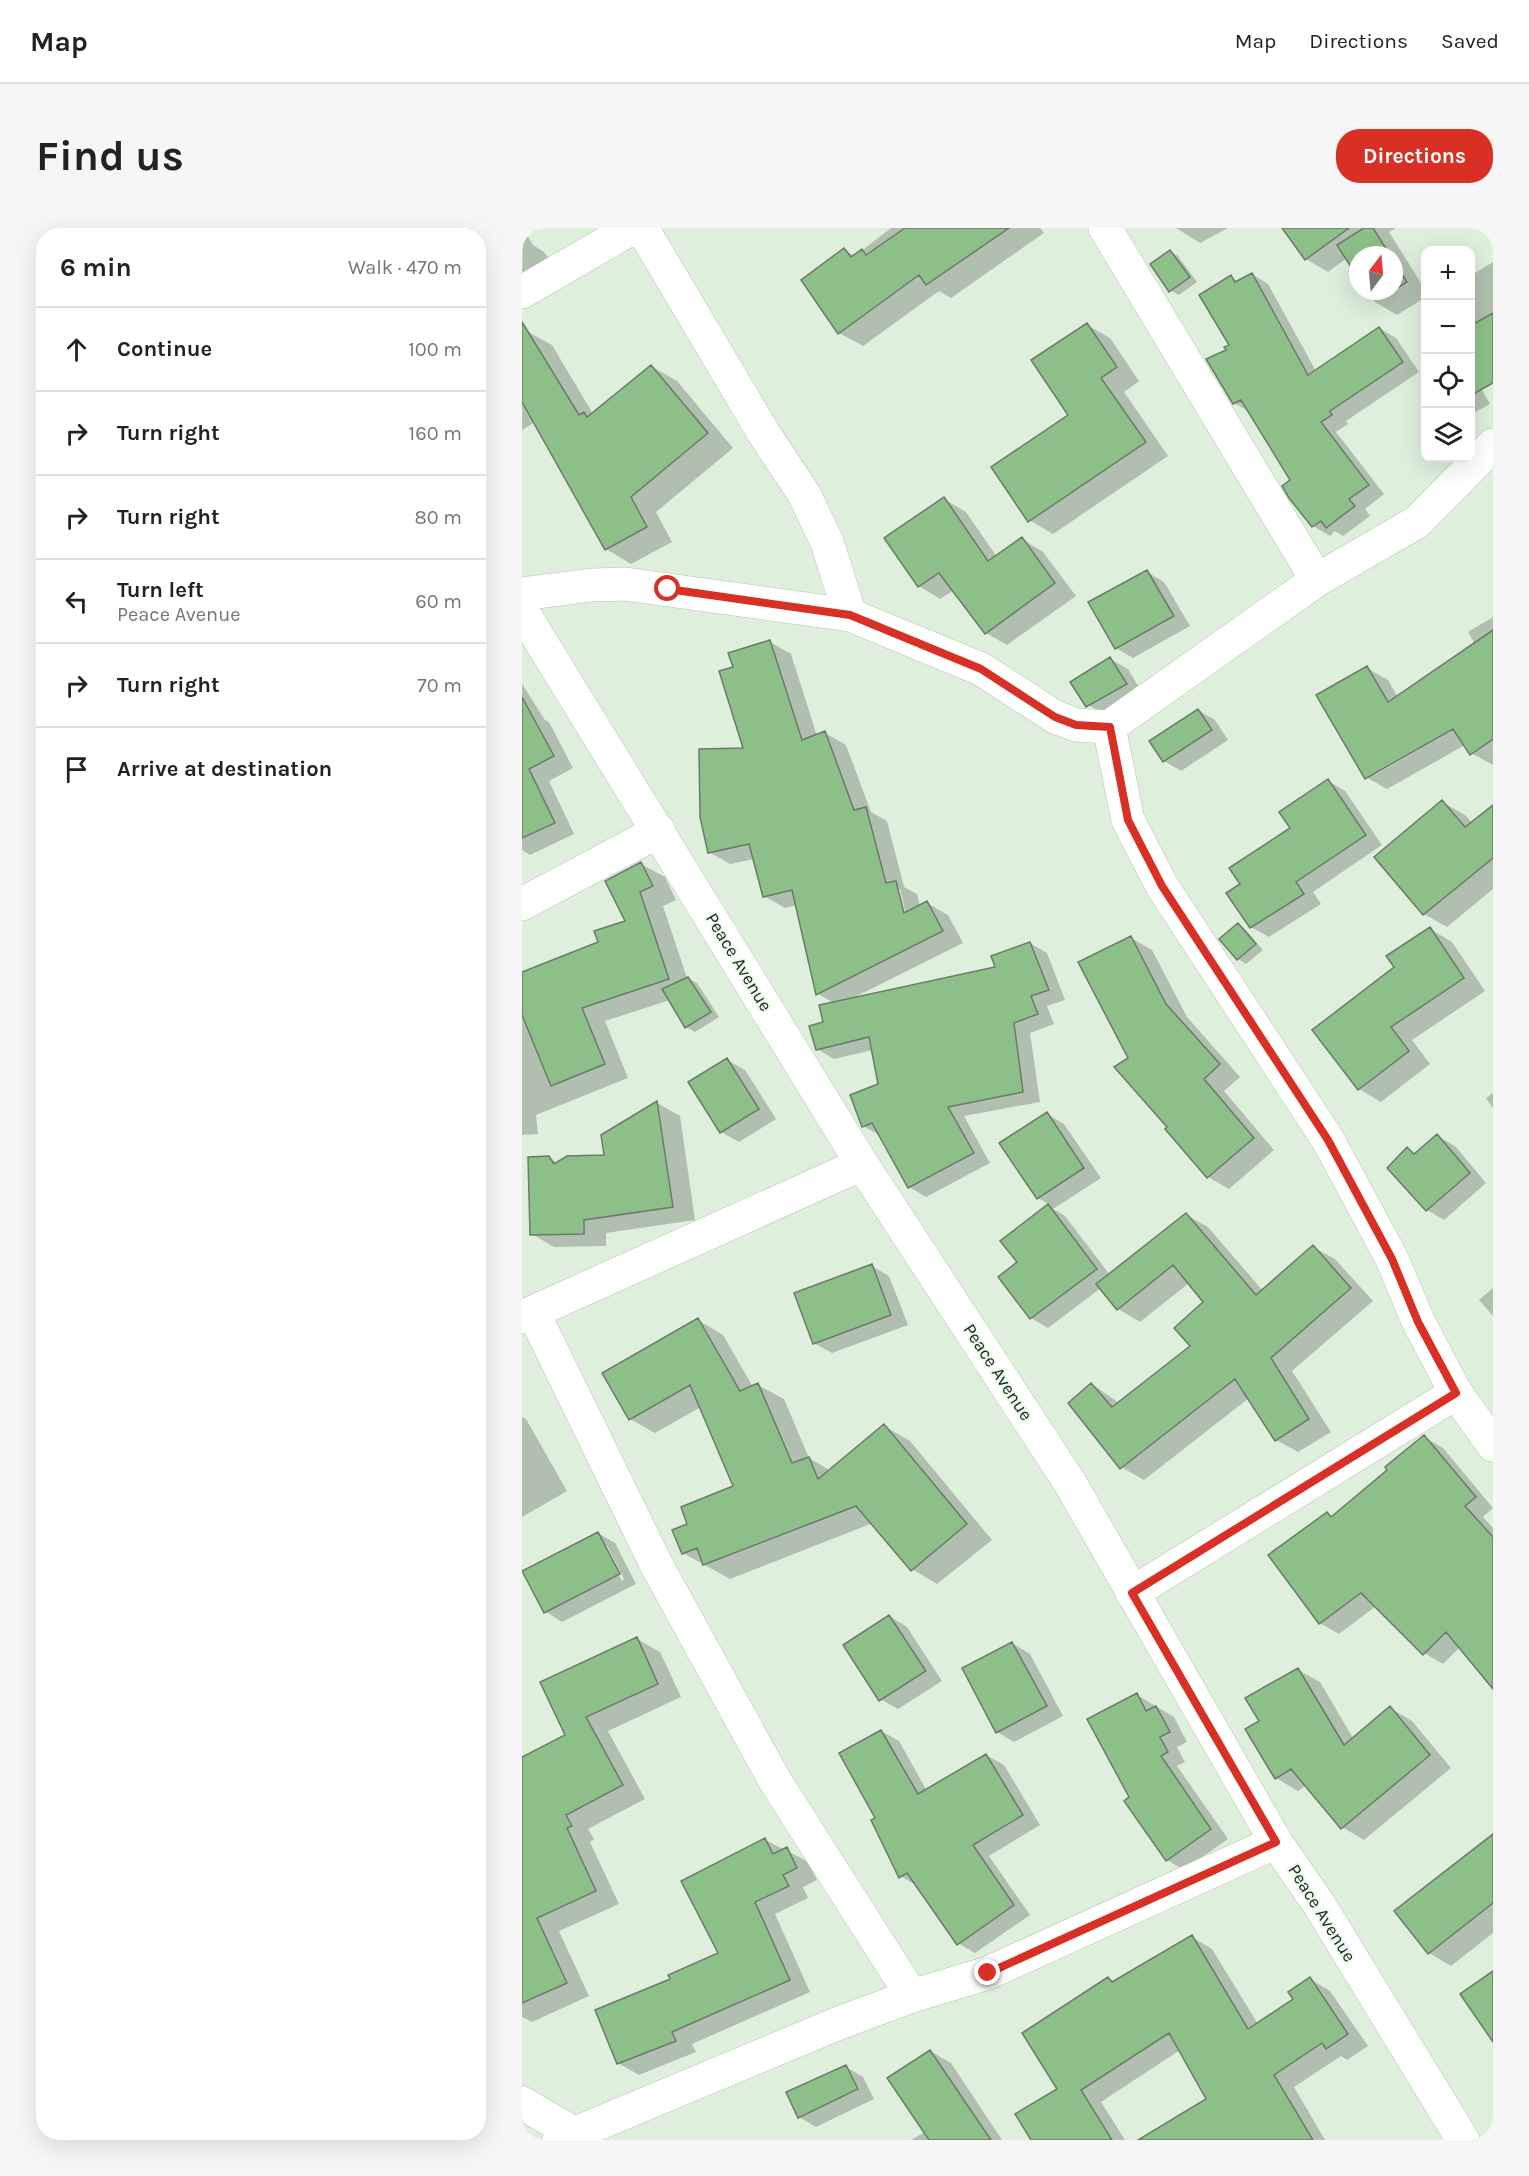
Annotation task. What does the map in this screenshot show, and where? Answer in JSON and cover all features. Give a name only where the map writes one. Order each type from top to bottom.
[{"type":"street","points":[[522,292],[632,228]]},
{"type":"street","points":[[642,228],[763,432],[804,494],[827,542],[850,615]]},
{"type":"street","points":[[1105,228],[1317,580]]},
{"type":"street","points":[[522,594],[592,585],[625,584],[850,615],[981,669],[1055,717],[1076,725],[1110,727],[1317,580],[1417,522],[1493,445]]},
{"type":"street","name":"Peace Avenue","points":[[522,611],[862,1164],[1070,1483],[1276,1842],[1320,1906],[1463,2140]]},
{"type":"street","points":[[1110,727],[1128,820],[1162,886],[1328,1140],[1392,1259],[1418,1322],[1456,1393],[1493,1445]]},
{"type":"street","points":[[522,904],[659,831]]},
{"type":"street","points":[[862,1164],[528,1314],[657,1566],[774,1779],[912,1996]]},
{"type":"street","points":[[1132,1593],[1456,1393]]},
{"type":"street","points":[[522,2103],[567,2137],[839,2023],[912,1996],[988,1973],[1276,1842]]},
{"type":"building","points":[[905,228],[1009,228],[926,285],[919,275],[838,334],[801,280],[844,248],[851,257],[862,249],[866,255]]},
{"type":"building","points":[[1282,228],[1349,228],[1305,260]]},
{"type":"building","points":[[1364,228],[1373,228],[1384,246],[1349,246],[1349,264],[1337,245]]},
{"type":"building","points":[[1170,250],[1190,277],[1169,292],[1150,264]]},
{"type":"building","points":[[1252,273],[1308,375],[1379,327],[1403,362],[1330,411],[1332,415],[1321,422],[1369,485],[1349,499],[1355,506],[1326,528],[1321,521],[1312,527],[1289,498],[1282,486],[1290,480],[1241,400],[1233,404],[1206,359],[1226,350],[1224,347],[1229,345],[1199,295],[1231,275],[1235,282]]},
{"type":"building","points":[[1493,313],[1493,383],[1475,393],[1475,354],[1475,323]]},
{"type":"building","points":[[522,322],[579,415],[584,412],[587,417],[651,365],[708,433],[631,497],[647,527],[605,550],[522,402]]},
{"type":"building","points":[[1087,323],[1117,367],[1101,378],[1146,442],[1028,522],[991,467],[1068,415],[1031,360]]},
{"type":"building","points":[[944,497],[988,561],[1022,537],[1055,583],[985,634],[939,573],[918,587],[884,538]]},
{"type":"building","points":[[1147,570],[1174,616],[1115,649],[1088,602]]},
{"type":"building","points":[[1493,630],[1493,739],[1470,755],[1453,729],[1365,779],[1316,695],[1367,666],[1388,702]]},
{"type":"building","points":[[770,640],[802,740],[825,731],[854,810],[866,807],[886,883],[896,881],[904,913],[927,901],[943,931],[816,995],[792,890],[763,897],[749,844],[708,853],[700,817],[699,749],[743,748],[719,671],[733,667],[728,653]]},
{"type":"building","points":[[1110,657],[1127,684],[1086,707],[1070,682]]},
{"type":"building","points":[[522,697],[554,756],[529,769],[555,823],[522,838]]},
{"type":"building","points":[[1198,709],[1212,730],[1163,762],[1149,741]]},
{"type":"building","points":[[1328,779],[1366,835],[1296,882],[1304,894],[1250,928],[1226,893],[1240,884],[1229,868],[1290,828],[1279,812]]},
{"type":"building","points":[[1442,800],[1465,827],[1493,805],[1493,858],[1423,915],[1374,857]]},
{"type":"building","points":[[641,862],[653,886],[640,892],[669,979],[582,1008],[605,1064],[551,1086],[522,1015],[522,972],[598,942],[594,931],[625,921],[605,881]]},
{"type":"building","points":[[1238,923],[1256,944],[1237,960],[1219,939]]},
{"type":"building","points":[[1430,927],[1464,978],[1391,1027],[1409,1051],[1358,1090],[1312,1030],[1394,967],[1386,956]]},
{"type":"building","points":[[1131,936],[1166,1004],[1220,1064],[1204,1079],[1254,1138],[1207,1178],[1165,1129],[1167,1127],[1114,1067],[1128,1058],[1078,962]]},
{"type":"building","points":[[1030,942],[1049,990],[1031,996],[1038,1014],[1014,1023],[1023,1092],[948,1107],[974,1153],[908,1188],[872,1123],[862,1127],[850,1095],[878,1084],[869,1037],[816,1050],[809,1026],[823,1022],[819,1005],[995,967],[991,956]]},
{"type":"building","points":[[688,977],[711,1012],[685,1028],[662,989]]},
{"type":"building","points":[[727,1058],[759,1109],[720,1133],[688,1082]]},
{"type":"building","points":[[657,1101],[673,1207],[584,1220],[584,1234],[530,1235],[528,1157],[549,1156],[554,1164],[567,1156],[604,1155],[601,1135]]},
{"type":"building","points":[[1047,1112],[1084,1168],[1037,1199],[999,1143]]},
{"type":"building","points":[[1437,1134],[1470,1173],[1426,1211],[1387,1168],[1407,1147],[1414,1154]]},
{"type":"building","points":[[1048,1204],[1097,1269],[1030,1319],[998,1277],[1017,1262],[1000,1241]]},
{"type":"building","points":[[1186,1213],[1256,1295],[1313,1245],[1351,1288],[1271,1358],[1309,1419],[1275,1441],[1235,1379],[1120,1469],[1068,1403],[1091,1383],[1112,1407],[1190,1346],[1174,1328],[1203,1302],[1173,1265],[1117,1310],[1096,1284]]},
{"type":"building","points":[[872,1264],[891,1315],[813,1344],[794,1293]]},
{"type":"building","points":[[698,1318],[740,1391],[758,1383],[792,1463],[809,1457],[818,1479],[884,1424],[967,1524],[911,1571],[856,1506],[703,1565],[697,1548],[682,1554],[672,1530],[687,1524],[681,1507],[733,1486],[690,1385],[629,1420],[602,1373]]},
{"type":"building","points":[[1424,1435],[1476,1497],[1465,1506],[1493,1537],[1493,1689],[1446,1632],[1423,1655],[1361,1593],[1319,1624],[1268,1555],[1327,1512],[1331,1517]]},
{"type":"building","points":[[598,1532],[620,1574],[544,1613],[522,1571]]},
{"type":"building","points":[[889,1615],[926,1671],[879,1701],[843,1645]]},
{"type":"building","points":[[637,1637],[658,1684],[586,1717],[623,1785],[566,1815],[572,1826],[567,1828],[596,1891],[537,1918],[567,1983],[522,2003],[522,1757],[565,1735],[540,1682]]},
{"type":"building","points":[[1012,1642],[1047,1706],[996,1733],[962,1668]]},
{"type":"building","points":[[1298,1668],[1344,1745],[1390,1706],[1430,1755],[1341,1829],[1291,1769],[1275,1779],[1245,1729],[1259,1721],[1245,1698]]},
{"type":"building","points":[[1137,1693],[1146,1711],[1156,1706],[1170,1732],[1160,1737],[1168,1752],[1161,1756],[1211,1829],[1166,1861],[1124,1801],[1129,1797],[1087,1719]]},
{"type":"building","points":[[881,1730],[918,1794],[986,1754],[1023,1815],[973,1845],[1014,1905],[957,1945],[907,1873],[899,1878],[871,1820],[875,1818],[839,1753]]},
{"type":"building","points":[[1493,1834],[1493,1903],[1428,1954],[1394,1911]]},
{"type":"building","points":[[765,1838],[773,1854],[787,1847],[797,1868],[783,1875],[789,1886],[755,1902],[790,1980],[672,2032],[676,2041],[617,2064],[595,2010],[670,1979],[668,1975],[718,1953],[681,1881]]},
{"type":"building","points":[[1192,1935],[1248,2029],[1293,1999],[1288,1992],[1310,1977],[1348,2034],[1326,2049],[1322,2043],[1274,2075],[1313,2140],[1138,2140],[1206,2099],[1169,2033],[1081,2090],[1112,2140],[1031,2140],[1015,2114],[1057,2089],[1022,2033],[1108,1977],[1112,1982]]},
{"type":"building","points":[[1493,1971],[1493,2042],[1460,1994]]},
{"type":"building","points":[[930,2050],[991,2140],[929,2140],[887,2078]]},
{"type":"building","points":[[846,2065],[858,2089],[798,2118],[786,2092]]},
{"type":"route","points":[[668,589],[850,615],[981,669],[1055,717],[1076,725],[1110,727],[1128,820],[1162,886],[1328,1140],[1392,1259],[1418,1322],[1456,1393],[1132,1593],[1276,1842],[988,1973]]}]
